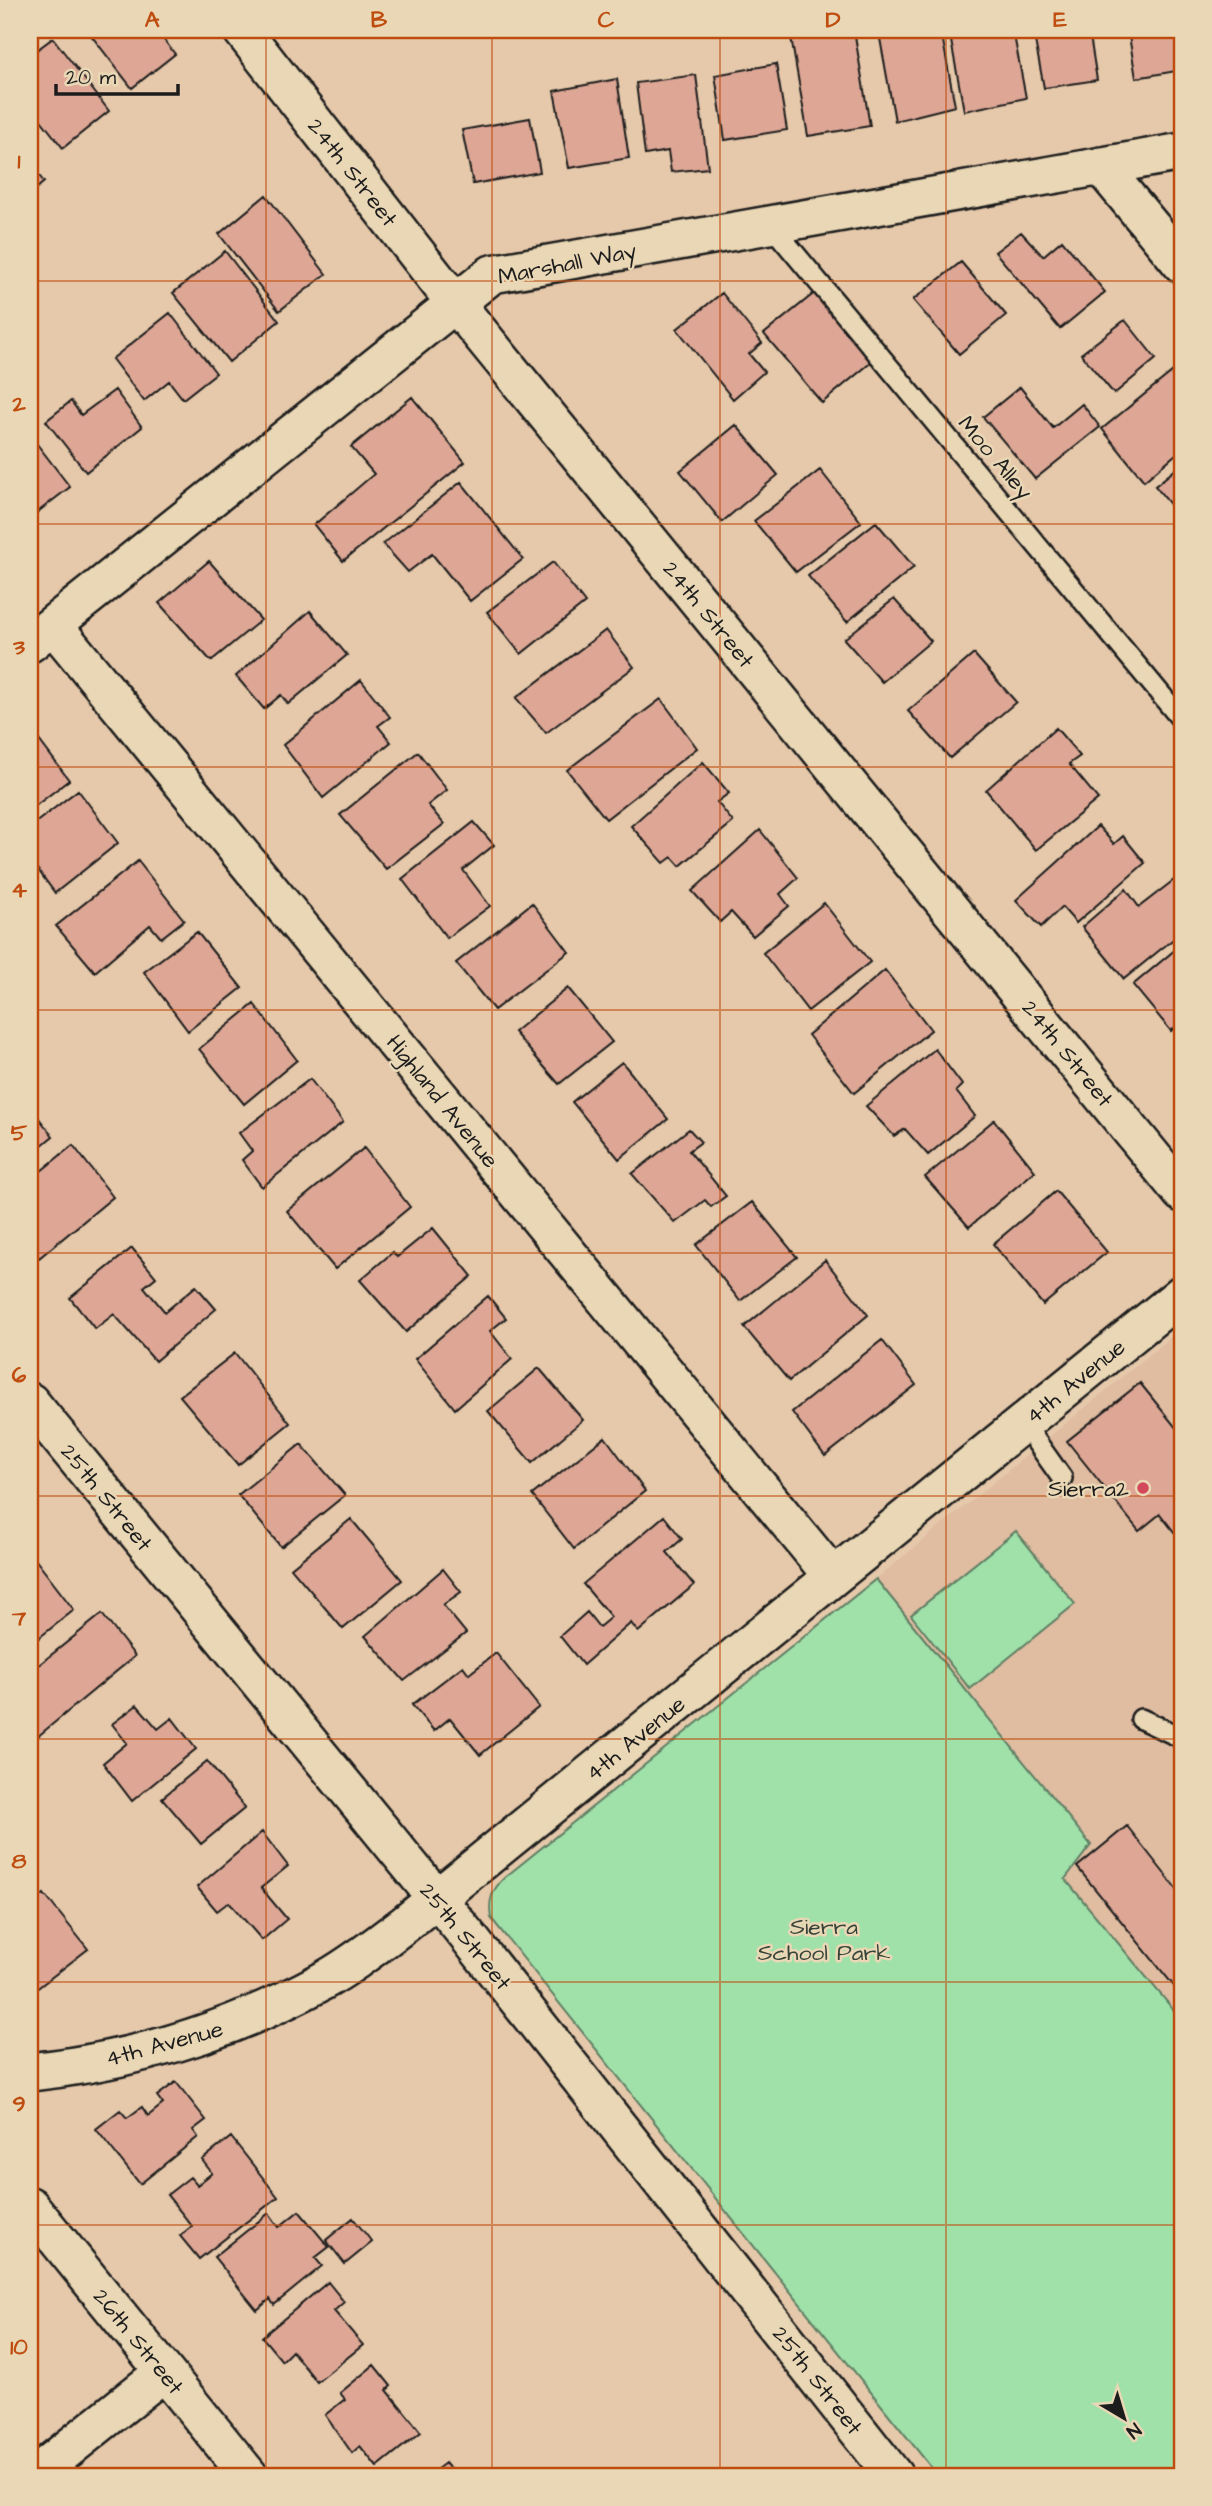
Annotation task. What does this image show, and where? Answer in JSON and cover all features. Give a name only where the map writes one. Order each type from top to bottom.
[{"type":"street","name":"24th Street","points":[[242,30],[456,304],[1182,1193]]},
{"type":"street","name":"Marshall Way","points":[[42,634],[492,274],[1182,152]]},
{"type":"street","points":[[1101,166],[1182,264]]},
{"type":"street","name":"Highland Avenue","points":[[42,634],[833,1577]]},
{"type":"street","name":"4th Avenue","points":[[30,2072],[146,2053],[233,2024],[323,1981],[436,1899],[1182,1294]]},
{"type":"street","name":"25th Street","points":[[30,1402],[436,1899],[894,2476]]},
{"type":"street","name":"26th Street","points":[[30,2206],[249,2476]]},
{"type":"street","points":[[34,2476],[164,2372]]},
{"type":"lane","name":"Moo Alley","points":[[771,225],[1182,720]]},
{"type":"lane","points":[[1023,1423],[1062,1478]]},
{"type":"lane","points":[[1141,1719],[1182,1738]]},
{"type":"shaded area","points":[[1182,1328],[1182,2020],[1065,1879],[1091,1844],[876,1579]]},
{"type":"green space","points":[[1016,1531],[1075,1604],[970,1689],[911,1615]]},
{"type":"green space","name":"Sierra School Park","points":[[876,1579],[1091,1845],[1065,1879],[1182,2020],[1182,2476],[938,2476],[491,1918],[492,1896],[504,1878]]},
{"type":"building","points":[[87,30],[156,30],[175,54],[132,88]]},
{"type":"building","points":[[829,30],[854,30],[870,126],[808,136],[791,37]]},
{"type":"building","points":[[894,30],[941,30],[955,106],[895,121],[879,33]]},
{"type":"building","points":[[949,30],[1013,30],[1026,98],[964,111]]},
{"type":"building","points":[[1033,30],[1089,30],[1097,80],[1044,88]]},
{"type":"building","points":[[1128,30],[1182,30],[1182,70],[1136,78]]},
{"type":"building","points":[[53,38],[109,111],[63,148],[30,106],[30,55]]},
{"type":"building","points":[[776,64],[787,130],[725,140],[715,75]]},
{"type":"building","points":[[696,75],[708,168],[671,172],[668,151],[645,155],[636,83]]},
{"type":"building","points":[[617,79],[629,158],[569,168],[554,91]]},
{"type":"building","points":[[530,118],[540,172],[473,184],[462,130]]},
{"type":"building","points":[[30,164],[44,182],[30,194]]},
{"type":"building","points":[[266,195],[326,274],[279,311],[219,234]]},
{"type":"building","points":[[1021,232],[1043,256],[1062,240],[1105,292],[1060,329],[995,252]]},
{"type":"building","points":[[225,251],[279,321],[229,362],[173,293]]},
{"type":"building","points":[[961,262],[1006,315],[959,354],[913,300]]},
{"type":"building","points":[[817,291],[874,360],[822,403],[764,334]]},
{"type":"building","points":[[722,293],[762,343],[749,354],[764,372],[733,399],[677,329]]},
{"type":"building","points":[[170,313],[216,373],[183,399],[169,381],[144,401],[112,359]]},
{"type":"building","points":[[1125,320],[1156,359],[1114,394],[1081,354]]},
{"type":"building","points":[[1178,367],[1182,372],[1182,449],[1144,481],[1102,429]]},
{"type":"building","points":[[1020,387],[1053,428],[1082,404],[1100,427],[1035,479],[983,417]]},
{"type":"building","points":[[115,390],[142,427],[86,472],[46,421],[71,401],[81,415]]},
{"type":"building","points":[[412,397],[465,462],[343,561],[314,525],[374,474],[351,447]]},
{"type":"building","points":[[736,425],[778,475],[722,522],[680,471]]},
{"type":"building","points":[[30,435],[70,487],[30,518]]},
{"type":"building","points":[[1182,464],[1182,519],[1155,486]]},
{"type":"building","points":[[820,470],[861,522],[796,572],[754,521]]},
{"type":"building","points":[[461,482],[523,559],[470,601],[432,554],[408,572],[383,544]]},
{"type":"building","points":[[876,522],[914,567],[847,622],[808,576]]},
{"type":"building","points":[[209,561],[261,620],[211,661],[159,603]]},
{"type":"building","points":[[553,562],[585,603],[521,654],[487,612]]},
{"type":"building","points":[[894,599],[931,641],[882,682],[844,639]]},
{"type":"building","points":[[310,611],[347,655],[288,704],[281,695],[264,709],[236,676]]},
{"type":"building","points":[[606,630],[634,667],[546,733],[516,698]]},
{"type":"building","points":[[974,654],[1016,702],[950,758],[908,711]]},
{"type":"building","points":[[361,680],[390,717],[378,726],[391,742],[323,798],[283,745]]},
{"type":"building","points":[[661,699],[697,748],[606,819],[567,770]]},
{"type":"building","points":[[30,728],[69,780],[30,810]]},
{"type":"building","points":[[1056,728],[1080,756],[1069,764],[1098,799],[1036,850],[986,790]]},
{"type":"building","points":[[418,752],[447,790],[428,805],[444,824],[386,869],[340,815]]},
{"type":"building","points":[[703,762],[729,793],[717,802],[733,822],[680,866],[672,857],[664,863],[631,826]]},
{"type":"building","points":[[78,790],[118,843],[55,893],[30,859],[30,827]]},
{"type":"building","points":[[474,822],[494,845],[463,870],[490,906],[447,938],[402,879]]},
{"type":"building","points":[[1098,826],[1114,844],[1123,836],[1145,863],[1076,923],[1062,907],[1041,927],[1016,900]]},
{"type":"building","points":[[760,830],[798,878],[780,894],[789,906],[753,936],[731,912],[720,922],[692,891]]},
{"type":"building","points":[[138,861],[184,920],[161,938],[150,925],[95,972],[56,926]]},
{"type":"building","points":[[1179,876],[1182,879],[1182,932],[1124,979],[1082,927],[1126,889],[1139,907]]},
{"type":"building","points":[[532,903],[569,952],[494,1010],[456,963]]},
{"type":"building","points":[[824,903],[870,962],[808,1011],[763,953]]},
{"type":"building","points":[[197,932],[242,988],[188,1031],[144,972]]},
{"type":"building","points":[[1182,944],[1182,1022],[1171,1031],[1133,985]]},
{"type":"building","points":[[885,970],[931,1030],[854,1093],[808,1035]]},
{"type":"building","points":[[568,988],[612,1042],[559,1084],[514,1032]]},
{"type":"building","points":[[254,1004],[297,1060],[244,1104],[199,1049]]},
{"type":"building","points":[[935,1049],[962,1085],[956,1091],[975,1116],[928,1155],[905,1129],[894,1136],[866,1106]]},
{"type":"building","points":[[622,1062],[668,1119],[619,1159],[572,1102]]},
{"type":"building","points":[[310,1079],[343,1122],[262,1187],[242,1160],[252,1151],[239,1133]]},
{"type":"building","points":[[30,1107],[53,1136],[30,1155]]},
{"type":"building","points":[[994,1120],[1035,1171],[969,1227],[925,1177]]},
{"type":"building","points":[[689,1129],[701,1142],[689,1151],[726,1196],[711,1207],[705,1200],[675,1223],[632,1174]]},
{"type":"building","points":[[73,1145],[113,1197],[39,1258],[30,1247],[30,1180]]},
{"type":"building","points":[[364,1148],[410,1207],[335,1269],[287,1211]]},
{"type":"building","points":[[1056,1191],[1107,1252],[1043,1305],[993,1244]]},
{"type":"building","points":[[752,1202],[797,1257],[740,1301],[696,1245]]},
{"type":"building","points":[[433,1228],[472,1276],[406,1332],[360,1280],[393,1252],[397,1257]]},
{"type":"building","points":[[132,1248],[156,1277],[144,1287],[165,1312],[196,1286],[216,1309],[155,1361],[114,1314],[95,1329],[70,1298]]},
{"type":"building","points":[[825,1260],[868,1315],[789,1381],[744,1327]]},
{"type":"building","points":[[488,1296],[506,1318],[490,1331],[512,1359],[455,1409],[415,1359]]},
{"type":"building","points":[[882,1340],[916,1385],[825,1456],[792,1412]]},
{"type":"building","points":[[235,1353],[290,1423],[238,1465],[180,1396]]},
{"type":"building","points":[[539,1368],[583,1420],[532,1463],[488,1411]]},
{"type":"building","name":"Sierra2","points":[[1140,1383],[1182,1435],[1182,1542],[1160,1514],[1139,1531],[1067,1441]]},
{"type":"building","points":[[605,1437],[645,1491],[574,1549],[532,1495]]},
{"type":"building","points":[[301,1444],[345,1495],[281,1547],[238,1495]]},
{"type":"building","points":[[664,1516],[682,1539],[667,1552],[694,1585],[638,1632],[631,1623],[583,1665],[560,1636],[587,1612],[599,1627],[611,1617],[583,1584]]},
{"type":"building","points":[[351,1519],[402,1580],[343,1629],[291,1568]]},
{"type":"building","points":[[35,1559],[74,1610],[30,1645],[30,1563]]},
{"type":"building","points":[[443,1569],[461,1592],[443,1605],[466,1633],[404,1681],[365,1636]]},
{"type":"building","points":[[102,1614],[135,1656],[31,1742],[30,1672]]},
{"type":"building","points":[[496,1653],[539,1707],[480,1755],[450,1718],[434,1731],[412,1705],[463,1666],[469,1674]]},
{"type":"building","points":[[137,1705],[158,1729],[172,1718],[196,1749],[132,1801],[103,1763],[127,1743],[112,1724]]},
{"type":"building","points":[[207,1761],[245,1808],[201,1844],[162,1798]]},
{"type":"building","points":[[1127,1826],[1182,1896],[1182,1996],[1077,1867]]},
{"type":"building","points":[[262,1832],[288,1866],[261,1888],[287,1919],[262,1940],[229,1902],[217,1911],[197,1887]]},
{"type":"building","points":[[44,1894],[88,1949],[30,1994],[30,1905]]},
{"type":"building","points":[[176,2082],[206,2120],[193,2130],[198,2137],[140,2184],[96,2129],[120,2110],[127,2118],[142,2107],[148,2116],[163,2104],[157,2096]]},
{"type":"building","points":[[231,2137],[278,2197],[199,2259],[180,2236],[192,2226],[167,2195],[190,2177],[197,2185],[212,2173],[202,2160]]},
{"type":"building","points":[[299,2211],[329,2247],[315,2258],[322,2266],[274,2305],[270,2299],[257,2310],[214,2257],[269,2213],[279,2227]]},
{"type":"building","points":[[353,2218],[372,2242],[345,2264],[326,2240]]},
{"type":"building","points":[[328,2282],[344,2302],[334,2311],[363,2345],[317,2382],[292,2351],[282,2361],[262,2337]]},
{"type":"building","points":[[374,2365],[391,2386],[387,2390],[421,2432],[377,2467],[360,2446],[352,2453],[325,2415],[345,2399],[340,2393]]},
{"type":"building","points":[[445,2463],[456,2476],[428,2476]]},
{"type":"place","name":"Sierra2","points":[[1143,1488]]}]
